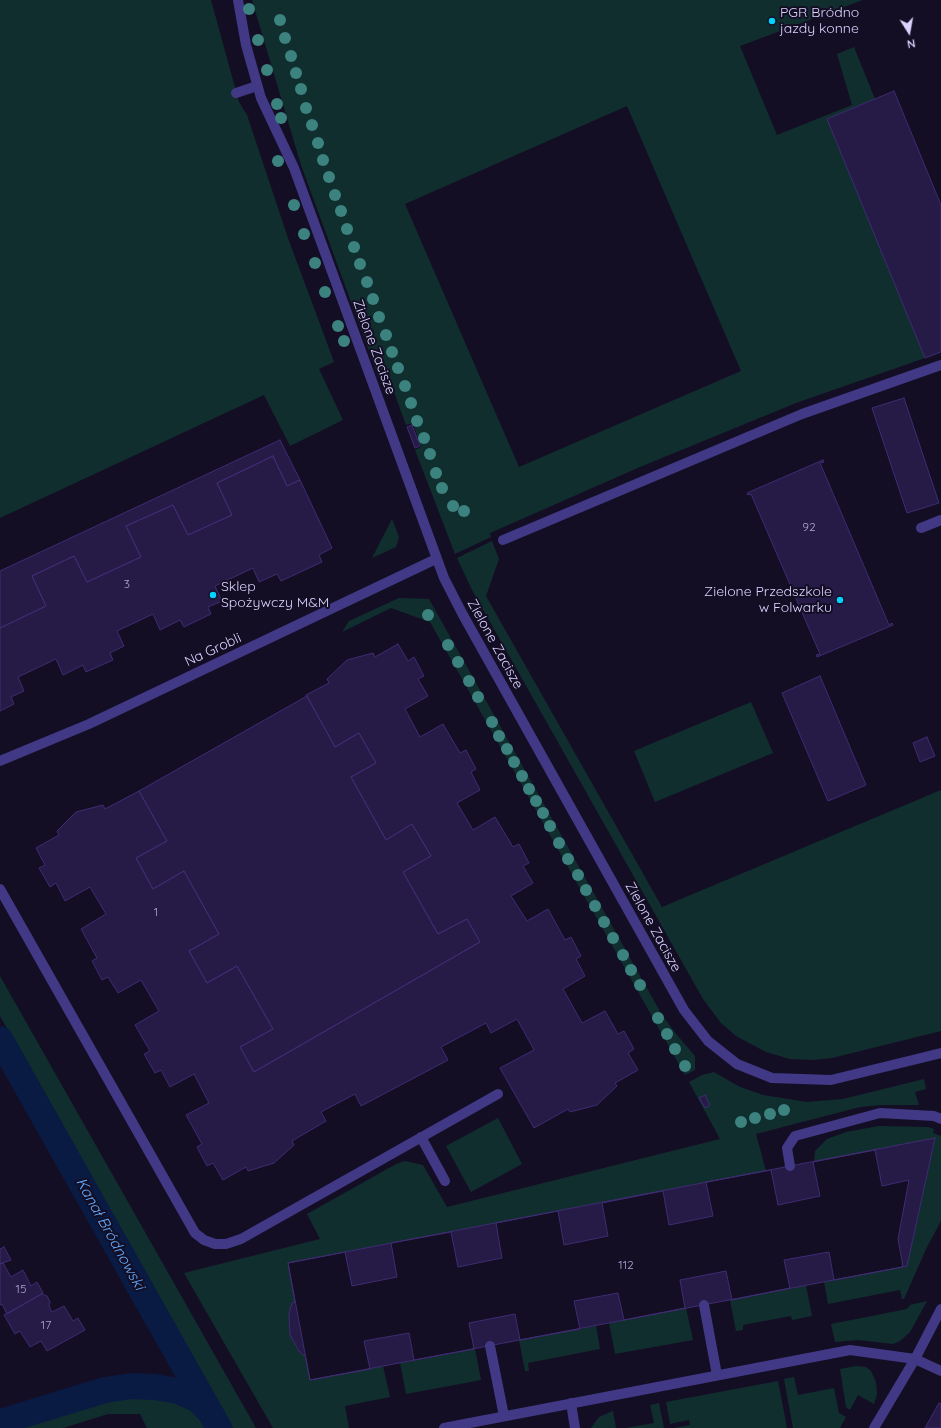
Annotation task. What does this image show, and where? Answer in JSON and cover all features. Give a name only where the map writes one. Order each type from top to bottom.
[{"type":"street","name":"Zielone Zacisze","points":[[238,0],[246,45],[257,86],[265,108],[294,168],[436,559],[463,615],[684,1010],[708,1041],[737,1064],[772,1078],[832,1080],[941,1053]]},
{"type":"street","points":[[236,93],[257,86]]},
{"type":"street","points":[[503,540],[802,414],[941,365]]},
{"type":"street","points":[[921,528],[941,520]]},
{"type":"street","name":"Na Grobli","points":[[0,761],[89,724],[436,559]]},
{"type":"street","points":[[0,889],[195,1233],[204,1240],[215,1244],[226,1244],[241,1239],[498,1094]]},
{"type":"street","points":[[790,1166],[787,1148],[794,1136],[880,1113],[934,1116],[941,1120]]},
{"type":"street","points":[[422,1137],[445,1181]]},
{"type":"street","points":[[704,1305],[717,1375]]},
{"type":"street","points":[[874,1428],[915,1358],[941,1309]]},
{"type":"street","points":[[490,1346],[504,1416]]},
{"type":"street","points":[[444,1428],[850,1350],[915,1358],[941,1371]]},
{"type":"street","points":[[571,1403],[575,1428]]},
{"type":"green space","points":[[0,0],[211,0],[239,102],[247,115],[288,238],[334,362],[319,369],[343,420],[290,446],[264,395],[0,518]]},
{"type":"green space","points":[[252,0],[863,0],[740,46],[777,135],[852,105],[837,54],[854,47],[875,99],[827,119],[925,358],[796,403],[640,467],[490,533],[491,537],[455,554],[415,450],[421,447],[413,423],[406,425],[390,381],[381,384],[301,165]],"holes":[[[627,106],[741,371],[519,467],[405,204]]]},
{"type":"green space","points":[[392,519],[399,537],[396,547],[372,558]]},
{"type":"green space","points":[[492,541],[499,559],[486,596],[662,907],[941,790],[941,1031],[832,1058],[813,1060],[790,1059],[766,1052],[736,1036],[721,1023],[703,999],[472,590],[457,558]]},
{"type":"green space","points":[[399,598],[429,599],[662,1015],[695,1056],[695,1070],[685,1075],[430,622],[391,608],[342,632],[349,621]]},
{"type":"green space","points":[[751,702],[773,753],[655,802],[634,751]]},
{"type":"green space","points":[[0,976],[256,1428],[233,1428],[0,1016]]},
{"type":"green space","points":[[714,1072],[740,1087],[763,1095],[807,1102],[843,1099],[924,1079],[926,1089],[915,1092],[919,1105],[881,1105],[860,1107],[756,1134],[766,1171],[288,1263],[295,1302],[292,1303],[289,1312],[289,1331],[296,1347],[302,1355],[305,1355],[310,1380],[383,1366],[390,1397],[345,1406],[349,1428],[273,1428],[184,1273],[320,1239],[307,1214],[396,1164],[405,1161],[423,1165],[447,1207],[720,1139],[689,1082],[702,1075]]},
{"type":"green space","points":[[498,1118],[522,1164],[471,1192],[446,1146]]},
{"type":"green space","points":[[879,1126],[928,1127],[934,1129],[933,1133],[941,1136],[941,1221],[926,1249],[904,1299],[902,1299],[900,1290],[828,1304],[824,1282],[907,1266],[935,1139],[814,1162],[815,1151],[827,1139],[846,1132]]},
{"type":"green space","points":[[806,1285],[812,1316],[792,1320],[791,1316],[743,1325],[743,1330],[736,1331],[730,1300]]},
{"type":"green space","points":[[927,1301],[910,1332],[900,1341],[893,1344],[858,1340],[835,1342],[831,1324],[907,1309],[910,1305]]},
{"type":"green space","points":[[686,1308],[693,1340],[615,1354],[609,1323]]},
{"type":"green space","points":[[596,1326],[600,1349],[528,1363],[529,1371],[525,1371],[519,1340]]},
{"type":"green space","points":[[475,1349],[481,1380],[406,1394],[400,1363]]},
{"type":"green space","points":[[856,1366],[866,1367],[871,1371],[876,1382],[877,1394],[874,1404],[858,1395],[850,1410],[846,1407],[840,1369]]},
{"type":"green space","points":[[794,1377],[798,1395],[834,1388],[839,1413],[846,1417],[840,1428],[793,1428],[784,1379]]},
{"type":"green space","points":[[778,1381],[787,1428],[674,1428],[690,1425],[689,1420],[670,1424],[666,1402]]},
{"type":"green space","points":[[153,1392],[167,1394],[177,1398],[193,1410],[206,1428],[147,1428],[140,1414],[108,1414],[63,1428],[0,1428],[98,1398],[124,1393]]},
{"type":"green space","points":[[659,1403],[664,1428],[625,1428],[654,1423],[650,1405]]},
{"type":"green space","points":[[613,1411],[616,1428],[591,1428],[599,1417]]},
{"type":"building","points":[[894,91],[941,205],[941,352],[925,358],[827,119]]},
{"type":"building","points":[[904,398],[939,503],[907,513],[872,408]]},
{"type":"building","points":[[412,425],[420,446],[415,448],[407,427]]},
{"type":"building","points":[[280,440],[300,480],[287,486],[273,456],[217,483],[232,515],[188,535],[173,505],[126,526],[141,557],[87,582],[74,556],[32,576],[46,606],[0,628],[0,571]]},
{"type":"building","points":[[273,456],[287,486],[300,480],[332,548],[319,555],[322,562],[281,581],[277,574],[259,582],[253,568],[215,586],[222,601],[208,607],[211,614],[184,627],[180,620],[160,630],[153,614],[117,631],[124,646],[110,653],[113,660],[86,672],[83,665],[63,675],[56,659],[18,677],[24,691],[11,697],[14,704],[0,711],[0,628],[46,606],[32,576],[74,556],[87,582],[141,557],[126,526],[173,505],[188,535],[232,515],[217,483]]},
{"type":"building","points":[[823,460],[824,462],[820,463],[889,625],[892,623],[893,625],[817,657],[816,655],[820,654],[751,494],[748,495],[747,493]]},
{"type":"building","points":[[398,644],[408,661],[414,657],[424,676],[418,679],[428,696],[405,709],[420,737],[443,724],[460,753],[466,750],[476,769],[471,772],[480,790],[457,803],[473,830],[495,817],[513,847],[519,844],[529,863],[523,866],[533,883],[511,896],[527,921],[548,909],[565,940],[571,937],[581,956],[576,959],[585,976],[563,989],[582,1023],[605,1011],[618,1034],[624,1031],[634,1049],[628,1053],[638,1070],[615,1083],[617,1086],[597,1105],[570,1112],[568,1109],[534,1128],[500,1068],[534,1050],[517,1019],[491,1033],[486,1023],[441,1047],[448,1060],[361,1106],[355,1094],[321,1112],[326,1121],[292,1141],[294,1145],[274,1163],[248,1171],[246,1167],[223,1180],[213,1163],[207,1166],[197,1147],[202,1144],[186,1115],[209,1103],[194,1074],[170,1087],[161,1070],[155,1073],[144,1054],[150,1051],[135,1025],[159,1011],[141,980],[118,993],[108,977],[102,980],[92,961],[97,958],[81,929],[106,914],[90,887],[65,901],[56,883],[50,887],[39,868],[45,865],[36,848],[59,835],[57,831],[76,812],[103,805],[105,809],[139,791],[167,841],[136,858],[153,889],[184,871],[219,934],[189,951],[207,983],[237,966],[273,1029],[240,1047],[254,1072],[480,942],[467,919],[438,934],[403,872],[431,856],[412,824],[386,840],[351,777],[376,763],[359,733],[335,747],[306,695],[329,683],[327,679],[347,660],[373,653],[375,657]]},
{"type":"building","points":[[820,676],[866,785],[828,801],[782,693]]},
{"type":"building","points":[[307,696],[335,747],[359,733],[376,763],[351,777],[386,840],[412,824],[431,856],[403,872],[438,934],[467,919],[480,942],[254,1072],[240,1047],[273,1029],[237,966],[207,983],[189,951],[219,934],[184,871],[153,889],[136,858],[167,841],[139,791]]},
{"type":"building","points":[[927,737],[935,756],[920,762],[913,743]]},
{"type":"building","points":[[705,1095],[710,1105],[705,1108],[699,1098]]},
{"type":"building","points":[[935,1138],[907,1266],[310,1380],[288,1263]]},
{"type":"building","points":[[875,1150],[882,1186],[909,1180],[898,1239],[903,1267],[834,1280],[829,1252],[784,1260],[790,1288],[732,1300],[726,1271],[680,1280],[685,1308],[624,1320],[618,1293],[574,1301],[580,1329],[520,1340],[515,1314],[469,1323],[474,1349],[414,1360],[409,1333],[364,1341],[370,1369],[310,1380],[305,1355],[299,1351],[290,1335],[289,1314],[292,1303],[295,1302],[288,1263],[345,1252],[352,1286],[397,1277],[391,1243],[451,1232],[458,1267],[502,1258],[496,1223],[558,1211],[564,1245],[608,1236],[602,1203],[663,1191],[669,1225],[713,1216],[706,1182],[771,1170],[778,1205],[820,1196],[813,1162]]},
{"type":"building","points":[[4,1247],[11,1260],[0,1264],[0,1249]]},
{"type":"building","points":[[3,1263],[11,1277],[23,1270],[31,1286],[37,1282],[43,1293],[7,1314],[2,1304],[0,1305],[0,1264]]},
{"type":"building","points":[[42,1294],[47,1296],[52,1312],[64,1306],[73,1321],[78,1318],[85,1330],[47,1351],[41,1341],[30,1347],[20,1331],[15,1334],[4,1315]]},
{"type":"building","points":[[939,1403],[941,1404],[941,1428],[925,1428]]},
{"type":"waterway","name":"Kanał Bródnowski","points":[[0,1039],[219,1428]]},
{"type":"waterway","points":[[0,1422],[105,1390],[132,1386],[155,1387],[178,1391],[198,1400],[207,1409]]},
{"type":"place","name":"PGR Bródno jazdy konne","points":[[772,21]]},
{"type":"place","name":"Sklep Spożywczy M&M","points":[[213,595]]},
{"type":"place","name":"Zielone Przedszkole w Folwarku","points":[[840,600]]}]
